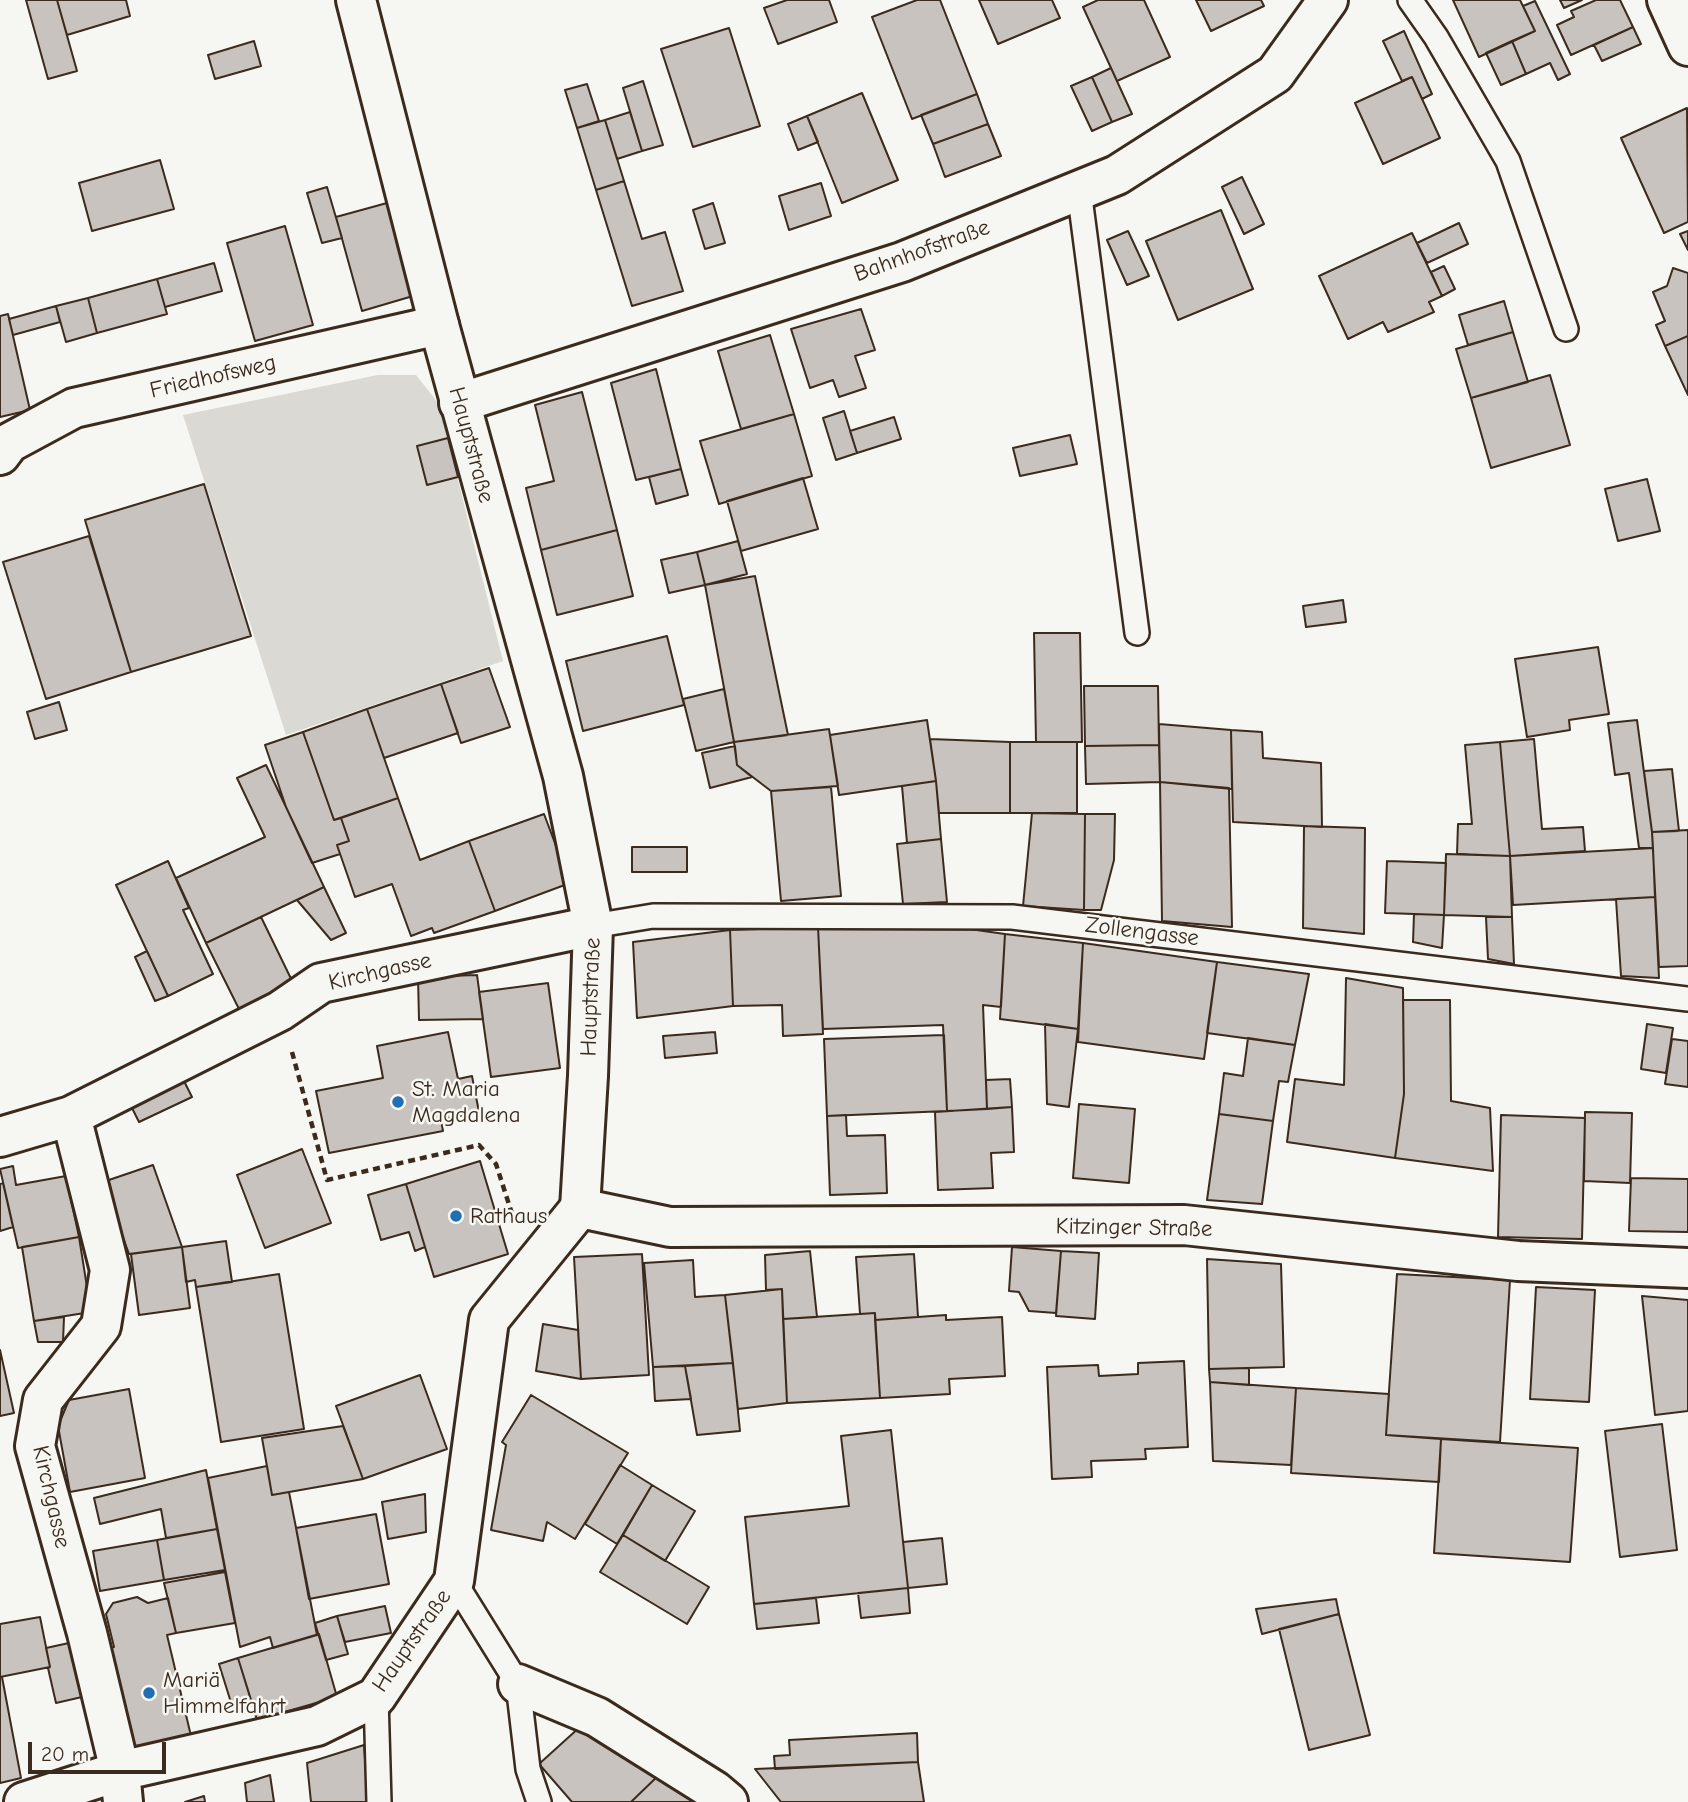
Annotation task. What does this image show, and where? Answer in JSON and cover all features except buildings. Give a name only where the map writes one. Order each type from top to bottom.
[{"type":"street","name":"Hauptstraße","points":[[24,1802],[121,1786],[317,1726],[376,1697],[454,1581],[489,1320],[580,1208],[593,926],[564,776],[439,326],[356,0]]},
{"type":"street","name":"Bahnhofstraße","points":[[460,403],[902,262],[1117,175],[1275,74],[1328,0]]},
{"type":"street","points":[[1667,0],[1688,46]]},
{"type":"street","name":"Friedhofsweg","points":[[0,455],[9,443],[74,408],[439,326]]},
{"type":"street","name":"Kirchgasse","points":[[0,1137],[71,1116],[281,1011],[321,983],[593,926]]},
{"type":"street","name":"Kirchgasse","points":[[71,1116],[110,1270],[101,1326],[43,1400],[35,1446],[87,1633],[121,1786]]},
{"type":"street","name":"Kitzinger Straße","points":[[580,1208],[670,1227],[1184,1225],[1518,1261],[1688,1268]]},
{"type":"street","points":[[518,1684],[597,1717],[729,1802]]},
{"type":"lane","points":[[1410,0],[1436,37],[1508,161],[1566,329]]},
{"type":"lane","points":[[1079,190],[1137,633]]},
{"type":"lane","name":"Zollengasse","points":[[593,926],[653,916],[1012,917],[1688,999]]},
{"type":"lane","points":[[454,1581],[518,1684],[528,1769],[539,1802]]},
{"type":"lane","points":[[376,1697],[379,1802]]},
{"type":"path","points":[[281,1011],[327,1180],[479,1145],[496,1164],[531,1269]]},
{"type":"shaded area","points":[[378,375],[416,375],[439,404],[503,661],[286,735],[183,415]]},
{"type":"place","name":"St. Maria Magdalena","points":[[398,1102]]},
{"type":"place","name":"Rathaus","points":[[456,1216]]},
{"type":"place","name":"Mariä Himmelfahrt","points":[[149,1693]]}]
